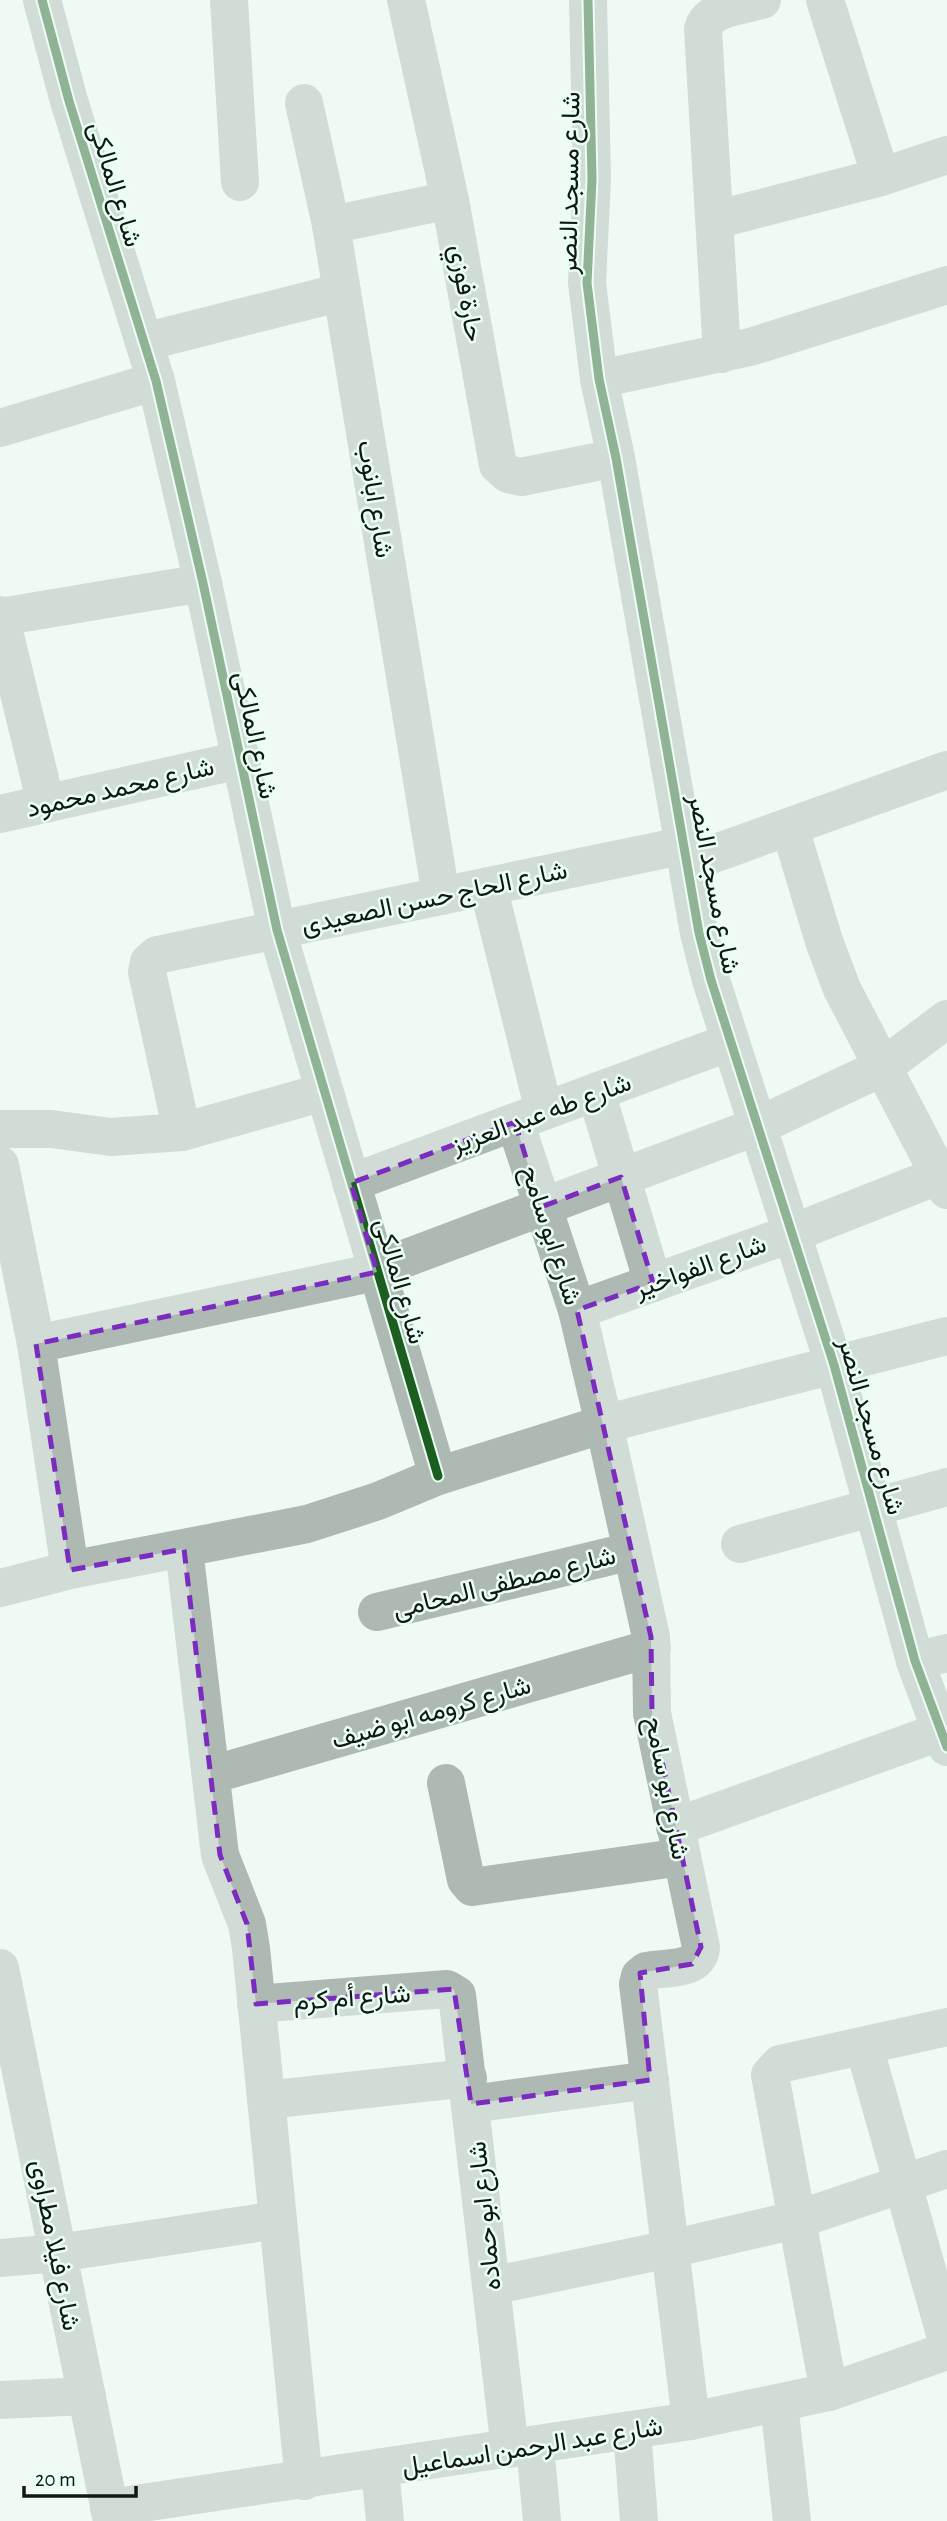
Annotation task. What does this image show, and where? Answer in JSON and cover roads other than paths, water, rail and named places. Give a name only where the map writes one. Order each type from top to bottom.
[{"type":"street","name":"شارع المالكى","points":[[42,0],[69,101],[156,381],[203,583],[277,930],[438,1476]]},
{"type":"street","points":[[229,0],[240,182]]},
{"type":"street","name":"حارة فوزي","points":[[406,0],[450,201],[498,465],[508,474],[521,477],[617,458]]},
{"type":"street","name":"شارع مسجد النصر","points":[[588,0],[592,179],[587,284],[599,379],[617,458],[699,933],[730,1042],[834,1365],[874,1507],[931,1657],[943,1740]]},
{"type":"street","points":[[722,354],[703,24],[712,14],[762,0]]},
{"type":"street","points":[[825,0],[881,177]]},
{"type":"street","name":"شارع ابانوب","points":[[304,103],[331,225],[441,896]]},
{"type":"street","points":[[715,220],[881,177],[947,155]]},
{"type":"street","points":[[331,225],[450,201]]},
{"type":"street","points":[[599,379],[722,354],[867,313],[947,285]]},
{"type":"street","points":[[144,342],[342,292]]},
{"type":"street","points":[[0,428],[156,381]]},
{"type":"street","points":[[46,804],[0,616],[203,583]]},
{"type":"street","name":"شارع محمد محمود","points":[[0,814],[240,760]]},
{"type":"street","name":"شارع الحاج حسن الصعيدى","points":[[182,1132],[147,972],[149,962],[157,955],[488,886],[687,854],[790,828],[947,770]]},
{"type":"street","points":[[790,828],[824,941],[842,989],[944,1182]]},
{"type":"street","name":"شارع ابو سامح","points":[[488,886],[530,1117],[541,1207],[578,1310],[652,1648],[652,1713],[701,1953],[692,1964],[650,1970],[640,1976],[638,1988],[691,2421]]},
{"type":"street","points":[[36,1344],[376,1271],[758,1126],[883,1066],[947,1019]]},
{"type":"street","name":"شارع طه عبد العزيز","points":[[351,1183],[730,1042]]},
{"type":"street","points":[[0,1129],[51,1129],[111,1137],[182,1132],[324,1092]]},
{"type":"street","points":[[596,1092],[653,1283]]},
{"type":"street","points":[[0,1165],[36,1344],[71,1570]]},
{"type":"street","name":"شارع الفواخير","points":[[578,1310],[944,1182]]},
{"type":"street","points":[[0,1588],[71,1570],[307,1524],[378,1501],[438,1476],[604,1424],[947,1336]]},
{"type":"street","points":[[740,1544],[947,1487]]},
{"type":"street","points":[[184,1549],[220,1855],[247,1923],[304,2480]]},
{"type":"street","name":"شارع مصطفى المحامى","points":[[377,1612],[632,1551]]},
{"type":"street","name":"شارع كرومه ابو ضيف","points":[[211,1775],[652,1648]]},
{"type":"street","points":[[446,1783],[466,1880],[472,1887],[678,1842],[943,1740]]},
{"type":"street","name":"شارع فيلا مطراوى","points":[[0,1968],[5,2023],[58,2253],[111,2514]]},
{"type":"street","name":"شارع أم كرم","points":[[256,2004],[447,1989]]},
{"type":"street","name":"شارع ابو حماده","points":[[447,1989],[453,1990],[460,2001],[491,2286],[522,2447],[542,2521]]},
{"type":"street","points":[[829,2392],[770,2074],[780,2064],[947,2027]]},
{"type":"street","points":[[864,2046],[947,2341]]},
{"type":"street","points":[[266,2100],[650,2080]]},
{"type":"street","points":[[491,2286],[796,2220],[947,2169]]},
{"type":"street","points":[[0,2258],[58,2253],[277,2220]]},
{"type":"street","name":"شارع عبد الرحمن اسماعيل","points":[[111,2514],[304,2480],[691,2421],[829,2392],[947,2351]]},
{"type":"street","points":[[0,2400],[87,2396]]},
{"type":"street","points":[[779,2403],[792,2521]]},
{"type":"street","points":[[632,2430],[639,2521]]},
{"type":"street","points":[[380,2469],[385,2521]]}]
